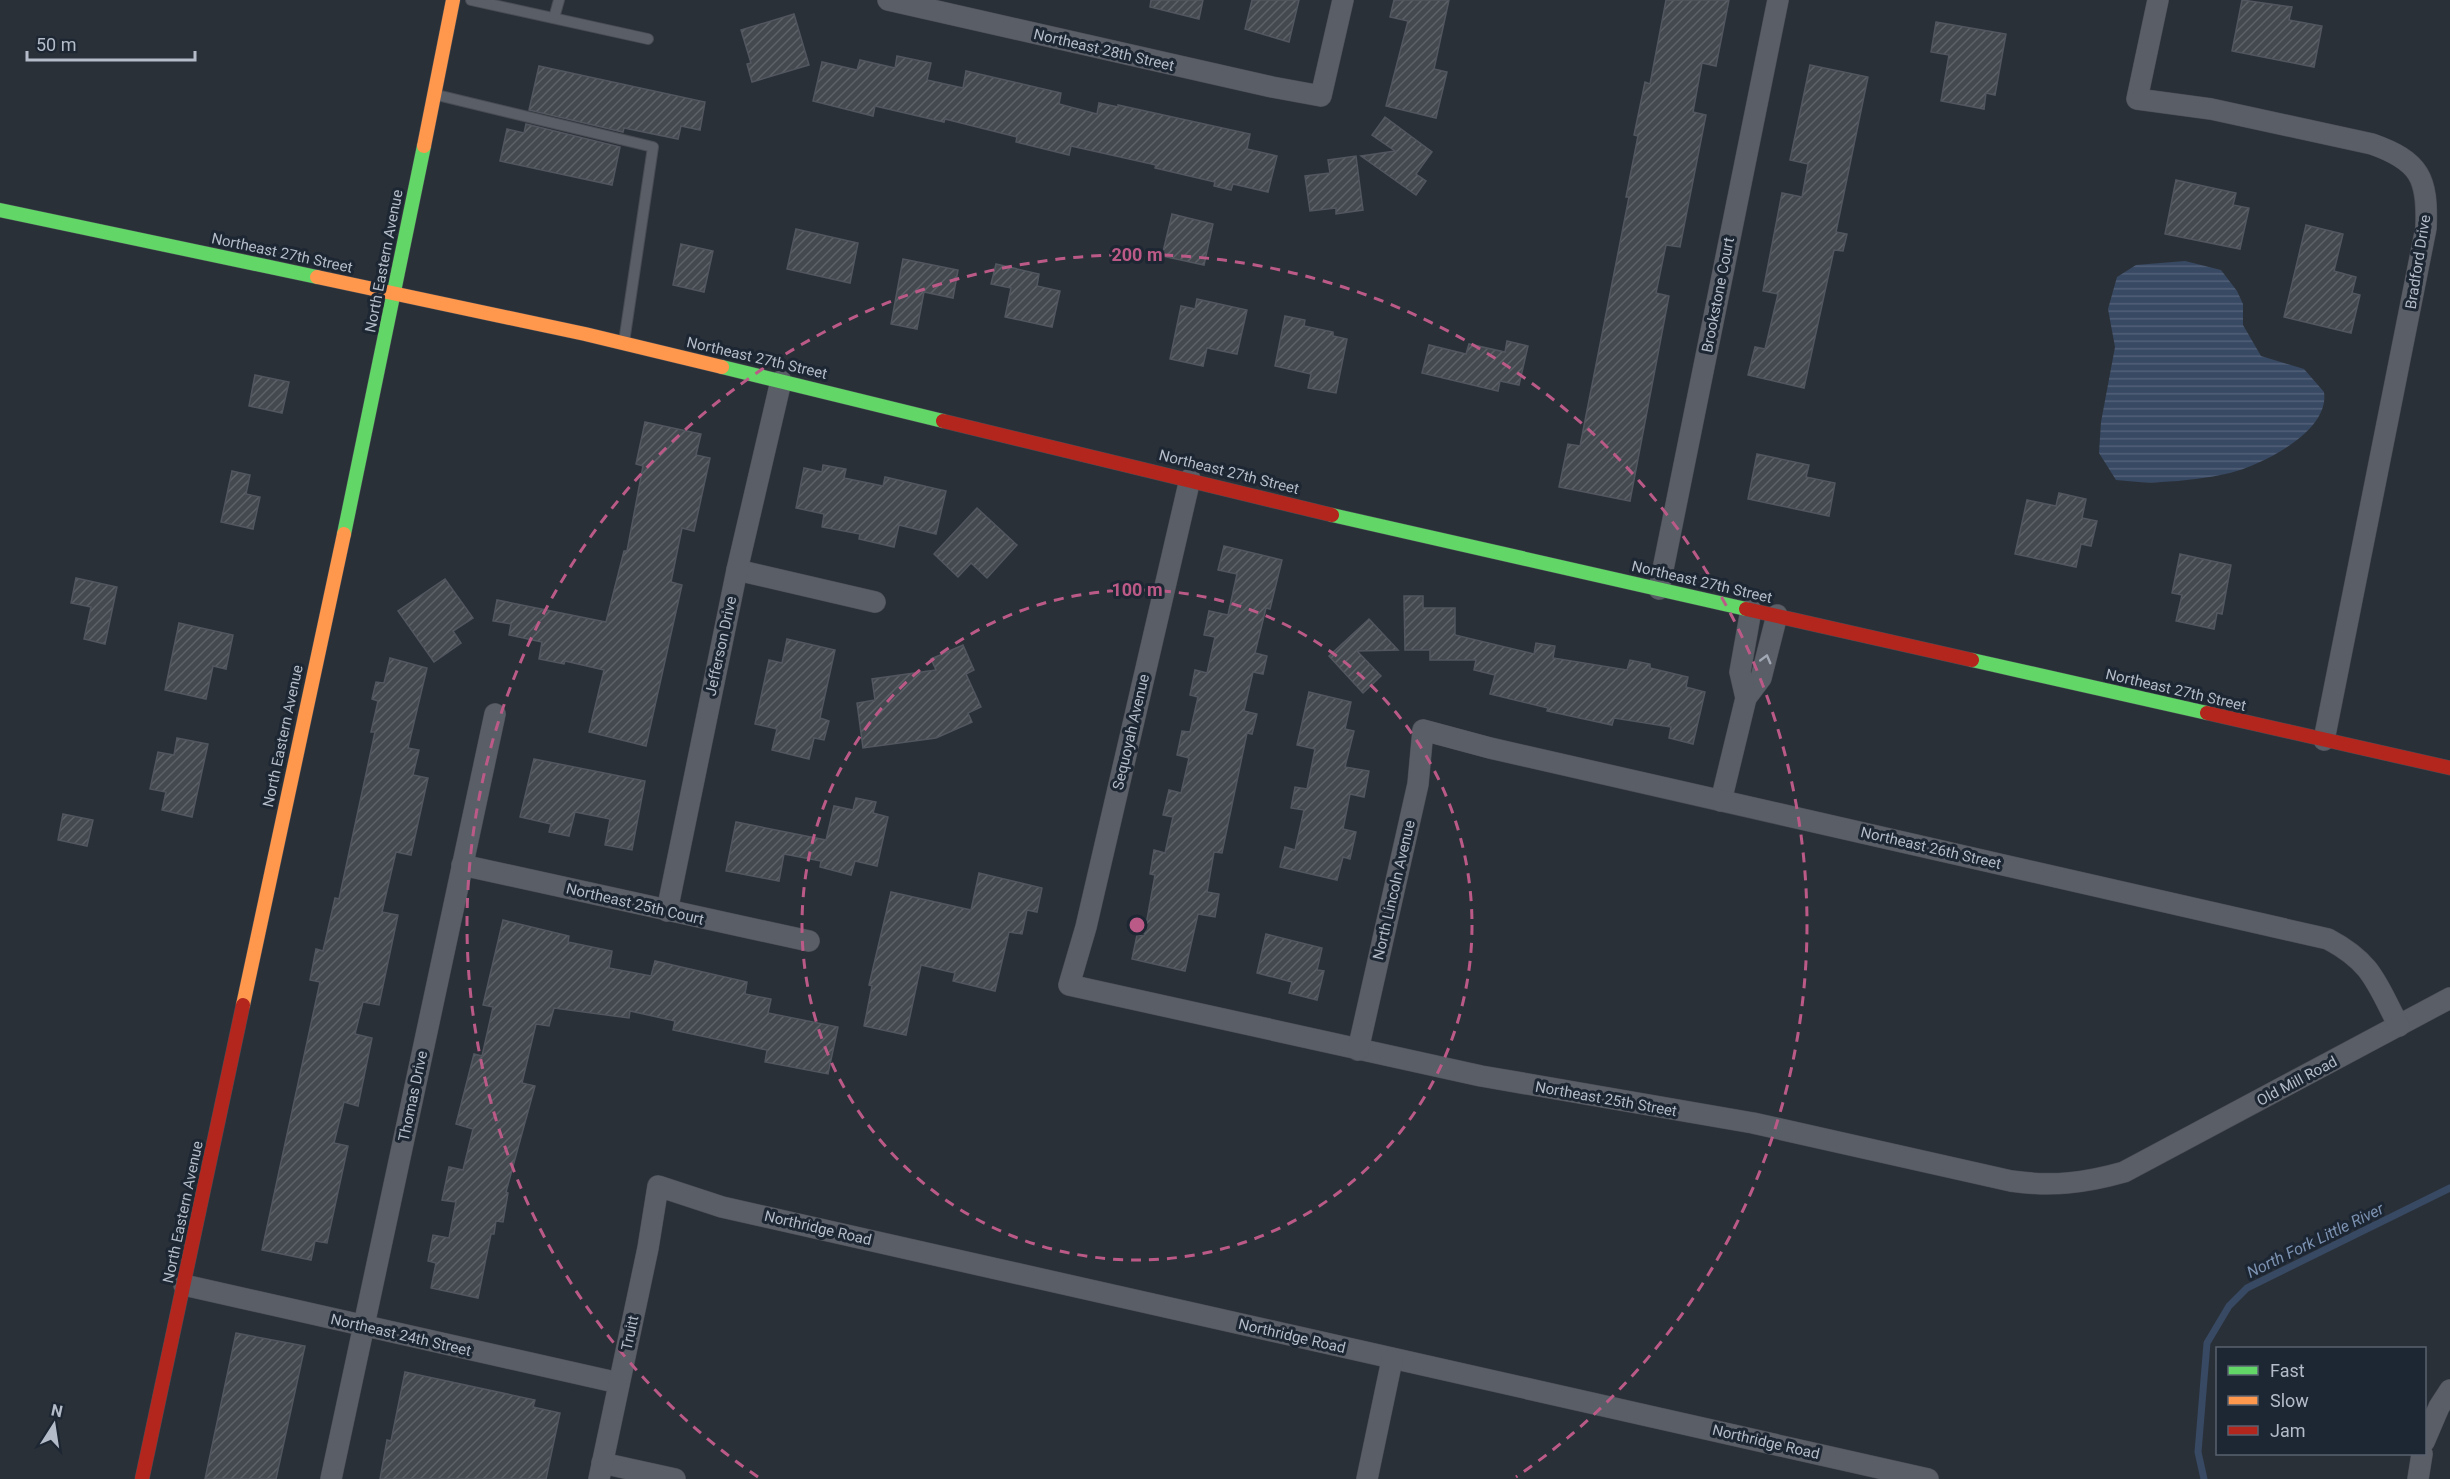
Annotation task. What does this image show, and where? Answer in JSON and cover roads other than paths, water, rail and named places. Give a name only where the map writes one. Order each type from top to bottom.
[{"type":"street","name":"North Eastern Avenue","points":[[142,1479],[394,293],[453,0]]},
{"type":"street","name":"Northeast 28th Street","points":[[888,0],[1272,87],[1321,96],[1343,0]]},
{"type":"street","name":"Brookstone Court","points":[[1659,589],[1778,0]]},
{"type":"street","name":"Bradford Drive","points":[[2157,0],[2137,99],[2211,109],[2372,144],[2390,150],[2409,163],[2422,177],[2426,190],[2426,228],[2324,740]]},
{"type":"street","name":"Northeast 27th Street","points":[[0,210],[623,343],[1379,526],[2450,768]]},
{"type":"street","name":"Jefferson Drive","points":[[666,911],[737,570],[781,381]]},
{"type":"street","name":"Sequoyah Avenue","points":[[1069,985],[1086,927],[1190,479]]},
{"type":"street","points":[[737,570],[875,602]]},
{"type":"street","points":[[1746,698],[1740,672],[1751,610]]},
{"type":"street","points":[[1722,801],[1746,698],[1761,678],[1776,615]]},
{"type":"street","name":"Thomas Drive","points":[[332,1479],[495,714]]},
{"type":"street","name":"Northeast 26th Street","points":[[1423,730],[1490,748],[2328,939],[2360,959],[2371,973],[2399,1026]]},
{"type":"street","name":"North Lincoln Avenue","points":[[1358,1050],[1418,784],[1423,730]]},
{"type":"street","name":"Northeast 25th Court","points":[[462,865],[809,941]]},
{"type":"street","name":"Northeast 25th Street","points":[[1069,985],[1540,1088],[1753,1123],[2030,1184],[2088,1182],[2144,1162]]},
{"type":"street","name":"Old Mill Road","points":[[2144,1162],[2450,998]]},
{"type":"street","name":"Northridge Road","points":[[658,1186],[722,1207],[1392,1360],[1928,1479]]},
{"type":"street","name":"Truitt","points":[[600,1471],[648,1248],[658,1186]]},
{"type":"street","name":"Northeast 24th Street","points":[[184,1285],[619,1383]]},
{"type":"street","points":[[1367,1479],[1392,1360]]},
{"type":"street","points":[[2426,1437],[2439,1407],[2450,1390]]},
{"type":"street","points":[[2418,1479],[2422,1455]]},
{"type":"street","points":[[600,1471],[675,1479]]},
{"type":"lane","points":[[471,0],[648,39]]},
{"type":"lane","points":[[554,18],[559,0]]},
{"type":"lane","points":[[434,94],[653,147],[623,343]]},
{"type":"water","points":[[2185,261],[2221,270],[2237,291],[2243,304],[2243,325],[2261,356],[2304,369],[2324,392],[2323,407],[2305,433],[2291,444],[2259,463],[2243,469],[2178,481],[2150,483],[2116,480],[2099,453],[2101,422],[2115,347],[2108,309],[2117,277],[2136,265]]},
{"type":"waterway","name":"North Fork Little River","points":[[2204,1479],[2198,1452],[2207,1343],[2229,1306],[2247,1288],[2450,1188]]}]
